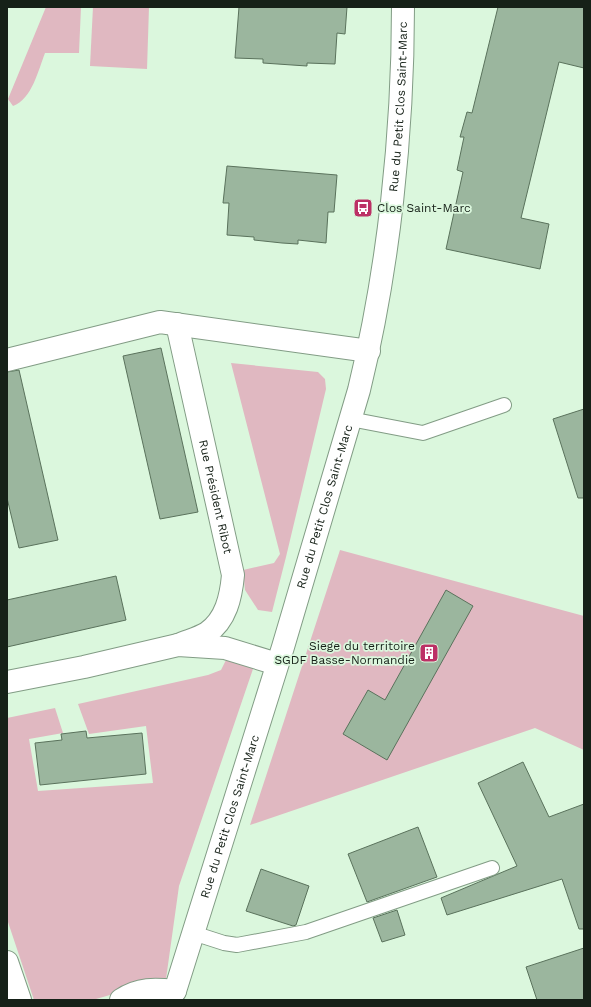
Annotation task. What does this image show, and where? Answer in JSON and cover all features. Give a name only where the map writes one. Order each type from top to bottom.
[{"type":"street","name":"Rue du Petit Clos Saint-Marc","points":[[181,996],[194,933],[277,664],[350,419],[368,351],[385,252],[399,124],[403,54],[403,7]]},
{"type":"street","points":[[8,356],[160,322],[206,327],[368,351]]},
{"type":"street","name":"Rue Président Ribot","points":[[7,682],[84,667],[178,645],[206,634],[220,622],[231,591],[233,575],[177,324]]},
{"type":"street","name":"Rue Président Ribot","points":[[178,645],[225,648],[277,664]]},
{"type":"street","points":[[7,962],[20,1000]]},
{"type":"street","points":[[121,1000],[130,994],[139,991],[159,989],[181,996]]},
{"type":"lane","points":[[350,419],[422,434],[504,405]]},
{"type":"lane","points":[[194,933],[224,943],[237,945],[306,932],[492,868]]},
{"type":"shaded area","points":[[46,7],[81,7],[79,53],[45,53],[30,91],[20,102],[13,106],[8,99]]},
{"type":"shaded area","points":[[93,7],[149,7],[147,69],[90,66]]},
{"type":"shaded area","points":[[231,363],[318,372],[325,379],[326,389],[272,612],[258,610],[245,590],[243,570],[274,563],[280,554]]},
{"type":"shaded area","points":[[340,550],[584,616],[584,750],[535,728],[250,825]]},
{"type":"shaded area","points":[[228,656],[254,666],[179,886],[166,979],[96,1000],[34,1000],[7,919],[7,718],[55,708],[63,733],[29,739],[38,791],[153,783],[146,726],[89,734],[78,704],[208,675],[221,670]]},
{"type":"building","points":[[239,7],[347,7],[345,34],[337,33],[335,64],[307,63],[307,66],[263,63],[263,59],[235,58]]},
{"type":"building","points":[[498,7],[584,7],[584,68],[559,62],[521,218],[549,224],[540,269],[446,249],[463,172],[457,170],[464,137],[460,137],[467,112],[472,113]]},
{"type":"building","points":[[227,166],[337,175],[334,212],[328,212],[326,243],[298,240],[298,244],[282,243],[254,240],[254,237],[227,235],[229,203],[223,203]]},
{"type":"building","points":[[161,348],[198,512],[160,519],[123,356]]},
{"type":"building","points":[[19,370],[58,540],[19,548],[7,498],[7,372]]},
{"type":"building","points":[[584,409],[584,498],[578,498],[553,419]]},
{"type":"building","points":[[116,576],[126,620],[7,647],[7,600]]},
{"type":"building","name":"Siege du territoire SGDF Basse-Normandie","points":[[446,590],[473,606],[387,760],[343,734],[368,690],[385,700]]},
{"type":"building","points":[[86,731],[87,738],[142,733],[146,774],[40,785],[35,743],[62,740],[61,734]]},
{"type":"building","points":[[523,762],[549,817],[584,804],[584,929],[579,929],[562,879],[447,915],[441,898],[517,866],[478,783]]},
{"type":"building","points":[[418,827],[437,877],[367,902],[348,854]]},
{"type":"building","points":[[261,869],[309,886],[296,925],[293,926],[246,911]]},
{"type":"building","points":[[397,910],[405,935],[382,942],[373,918]]},
{"type":"building","points":[[584,948],[584,1000],[537,1000],[526,967]]},
{"type":"place","name":"Clos Saint-Marc","points":[[363,208]]},
{"type":"place","name":"Siege du territoire SGDF Basse-Normandie","points":[[429,653]]}]
